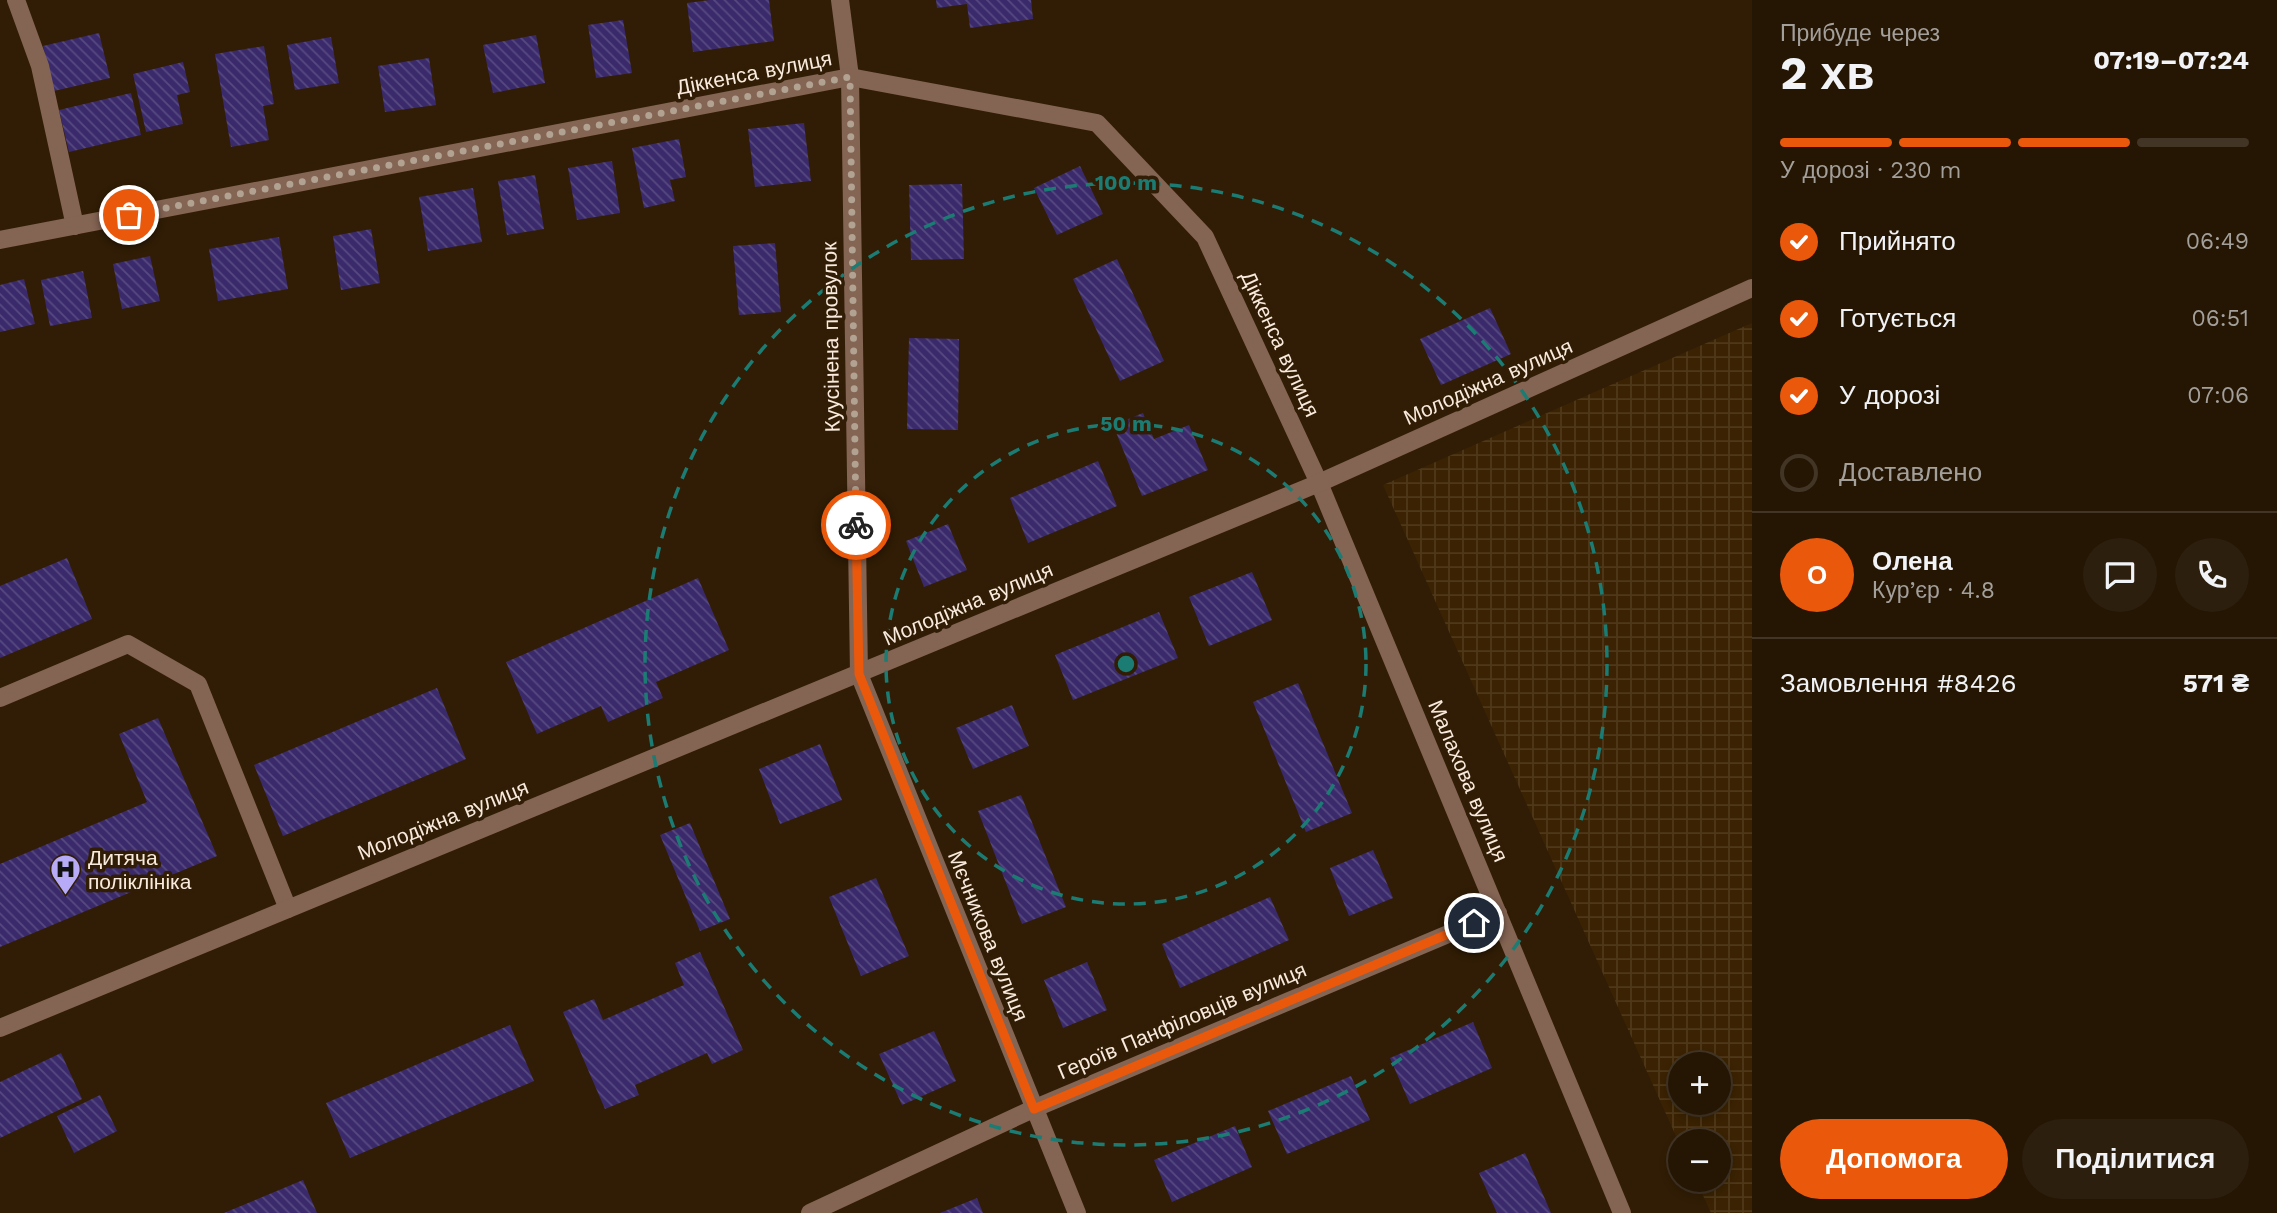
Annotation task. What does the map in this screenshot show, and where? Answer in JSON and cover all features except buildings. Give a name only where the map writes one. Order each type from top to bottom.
[{"type":"street","points":[[16,0],[40,66],[75,226]]},
{"type":"street","name":"Куусінена провулок","points":[[840,0],[850,77],[859,674]]},
{"type":"street","name":"Діккенса вулиця","points":[[0,240],[850,77],[1097,123],[1205,236],[1319,483]]},
{"type":"street","name":"Молодіжна вулиця","points":[[0,1028],[1319,483],[1752,288]]},
{"type":"street","name":"Малахова вулиця","points":[[1319,483],[1622,1213]]},
{"type":"street","points":[[0,698],[128,644],[198,684],[288,909]]},
{"type":"street","name":"Мєчникова вулиця","points":[[859,674],[1077,1213]]},
{"type":"street","name":"Героїв Панфіловців вулиця","points":[[810,1213],[1034,1109],[1498,913]]},
{"type":"shaded area","points":[[1752,323],[1752,1213],[1711,1213],[1701,1192],[1731,1192],[1731,1129],[1673,1129],[1383,485]]},
{"type":"way so far","points":[[129,215],[850,77],[856,525]]},
{"type":"place","name":"Дитяча поліклініка","points":[[65,897]]},
{"type":"route","points":[[856,525],[859,674],[1034,1109],[1474,923]]}]
